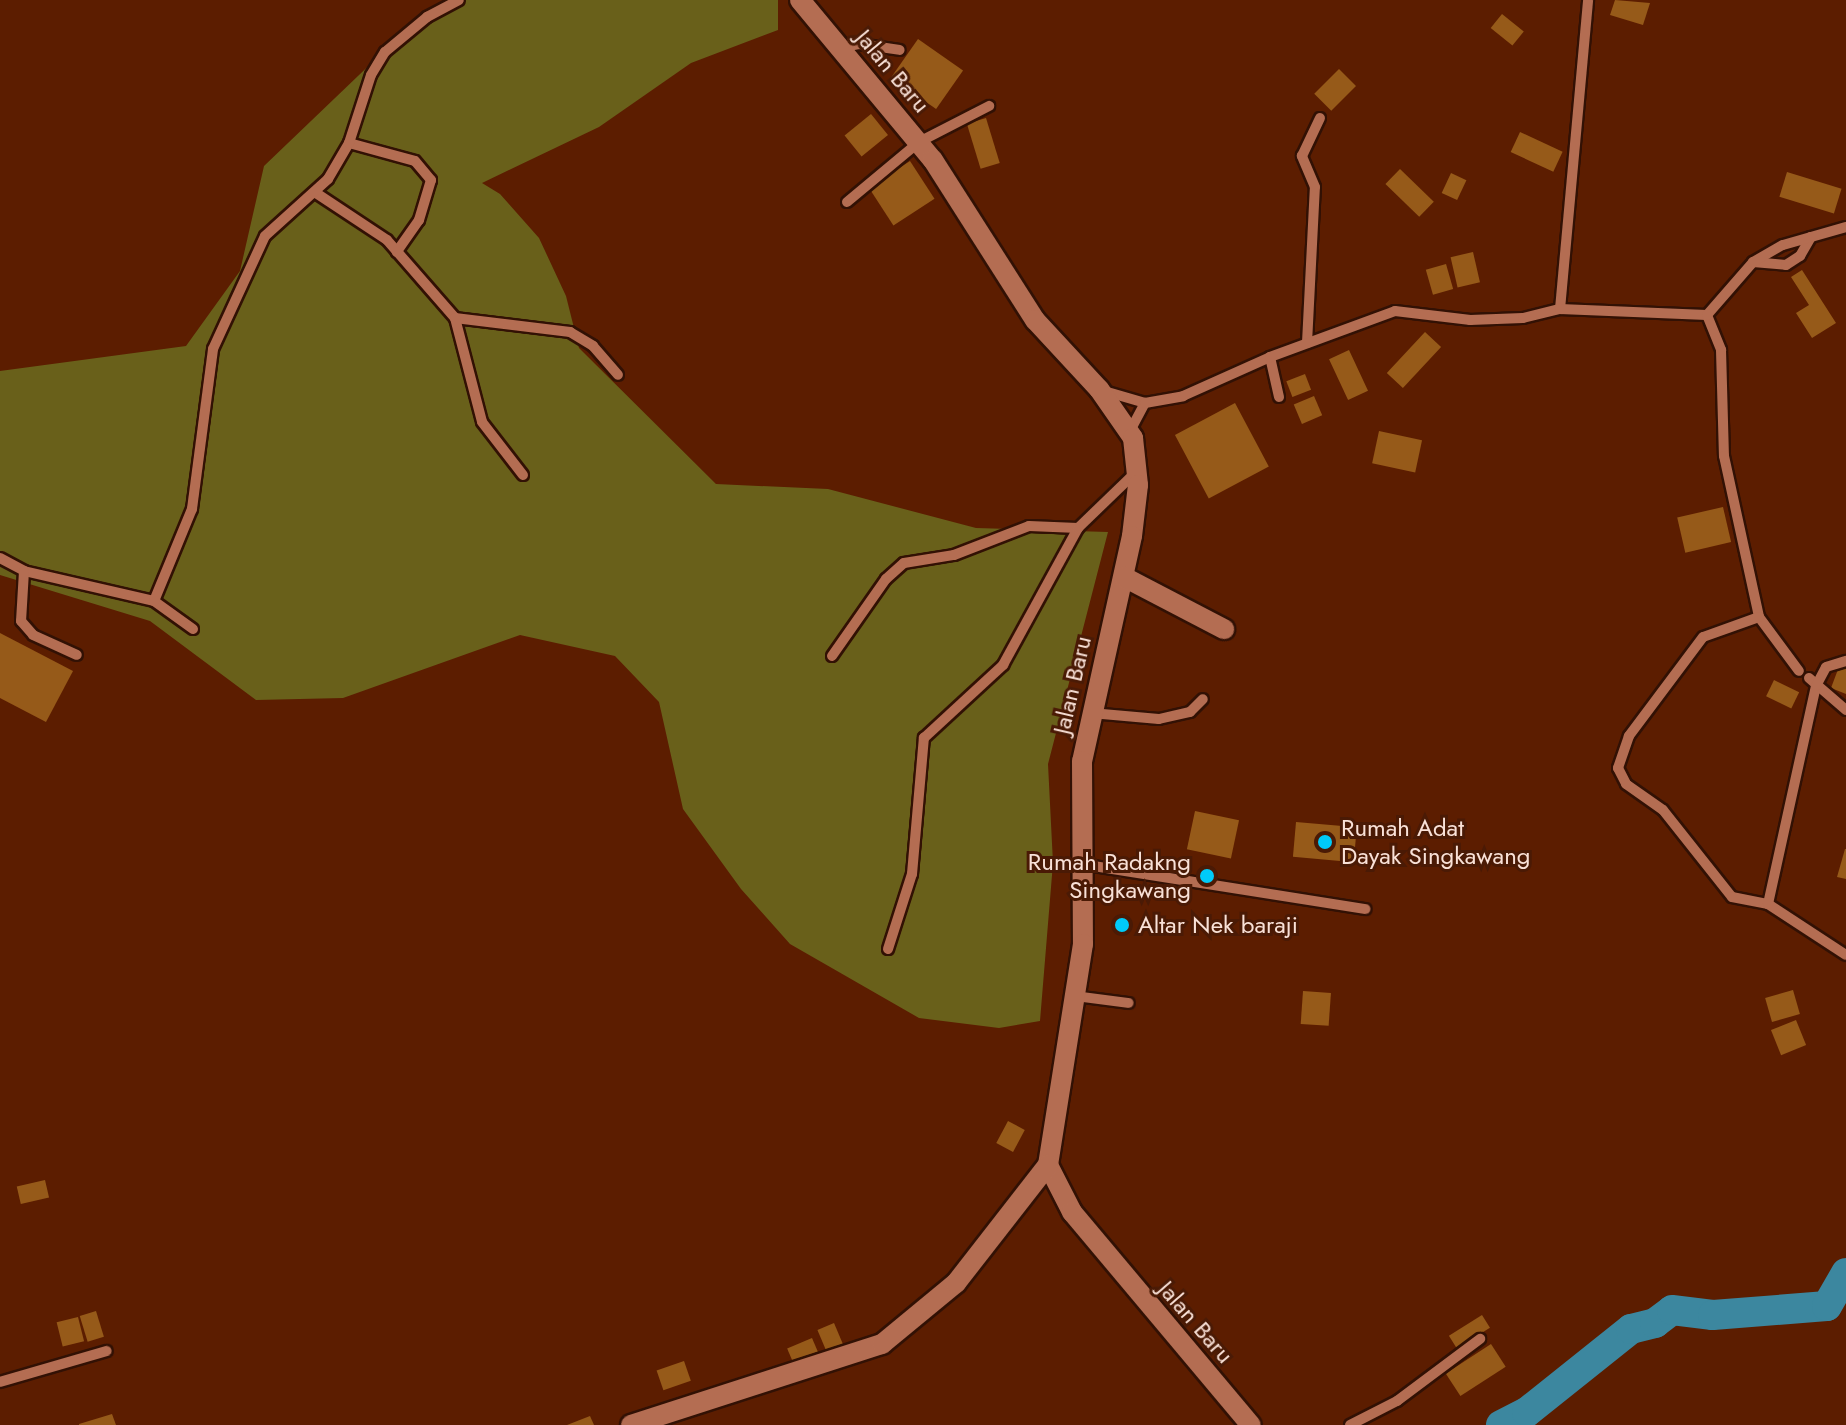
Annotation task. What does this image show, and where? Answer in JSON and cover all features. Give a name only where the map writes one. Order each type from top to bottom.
[{"type":"street","name":"Jalan Baru","points":[[804,1],[839,48],[919,142],[1035,320],[1099,389],[1130,431],[1138,470],[1124,577],[1091,713],[1079,784],[1083,944],[1048,1165],[1072,1212],[1251,1425]]},
{"type":"street","points":[[1124,577],[1224,629]]},
{"type":"street","points":[[631,1425],[882,1344],[956,1283],[1048,1165]]},
{"type":"lane","points":[[154,601],[192,509],[208,370],[219,333],[274,222],[316,193],[349,143],[371,75],[385,52],[427,17],[459,0]]},
{"type":"lane","points":[[1560,309],[1588,0]]},
{"type":"lane","points":[[839,48],[859,44],[900,50]]},
{"type":"lane","points":[[847,202],[919,142],[989,106]]},
{"type":"lane","points":[[1307,343],[1315,187],[1302,156],[1320,118]]},
{"type":"lane","points":[[349,143],[415,161],[431,180],[419,220],[397,252]]},
{"type":"lane","points":[[316,193],[397,252],[455,318],[482,422],[523,475]]},
{"type":"lane","points":[[1707,315],[1753,262],[1783,245],[1846,227]]},
{"type":"lane","points":[[1753,262],[1786,265],[1800,256],[1811,237]]},
{"type":"lane","points":[[1099,389],[1145,403],[1183,396],[1270,357],[1395,311],[1470,320],[1523,318],[1560,309],[1707,315]]},
{"type":"lane","points":[[1707,315],[1721,350],[1724,456],[1759,617],[1808,679],[1846,710]]},
{"type":"lane","points":[[455,318],[570,332],[593,346],[618,375]]},
{"type":"lane","points":[[1270,357],[1279,397]]},
{"type":"lane","points":[[1130,431],[1145,403]]},
{"type":"lane","points":[[888,949],[912,874],[924,738],[1003,665],[1078,528],[1138,470]]},
{"type":"lane","points":[[832,656],[881,586],[904,563],[954,555],[1029,526],[1078,528]]},
{"type":"lane","points":[[0,558],[24,571],[154,601],[193,629]]},
{"type":"lane","points":[[24,571],[21,621],[33,635],[77,655]]},
{"type":"lane","points":[[1759,617],[1703,637],[1629,736],[1618,768],[1626,784],[1663,810],[1732,897],[1768,904],[1846,955]]},
{"type":"lane","points":[[1768,904],[1808,679],[1826,667],[1846,661]]},
{"type":"lane","points":[[1091,713],[1159,719],[1190,712],[1203,699]]},
{"type":"lane","points":[[1081,864],[1365,909]]},
{"type":"lane","points":[[1075,996],[1129,1003]]},
{"type":"lane","points":[[1350,1425],[1397,1401],[1480,1339]]},
{"type":"lane","points":[[0,1382],[107,1351]]},
{"type":"shaded area","points":[[465,0],[778,0],[778,30],[691,63],[599,127],[482,183],[500,194],[539,238],[566,296],[579,348],[716,484],[828,489],[976,528],[1108,532],[1048,764],[1053,863],[1040,1021],[999,1028],[919,1018],[790,944],[741,889],[683,809],[659,702],[615,656],[520,635],[343,698],[256,700],[150,621],[0,575],[0,371],[186,346],[240,271],[264,166],[382,53]]},
{"type":"building","points":[[1615,0],[1650,3],[1643,25],[1610,15]]},
{"type":"building","points":[[1502,14],[1524,32],[1512,46],[1491,28]]},
{"type":"building","points":[[918,39],[963,71],[936,109],[891,78]]},
{"type":"building","points":[[1339,69],[1356,86],[1331,111],[1314,94]]},
{"type":"building","points":[[871,114],[888,135],[862,156],[845,135]]},
{"type":"building","points":[[986,118],[1000,163],[981,169],[967,124]]},
{"type":"building","points":[[1520,132],[1563,152],[1553,172],[1511,152]]},
{"type":"building","points":[[910,161],[935,199],[893,225],[869,188]]},
{"type":"building","points":[[1400,169],[1434,202],[1419,217],[1385,184]]},
{"type":"building","points":[[1787,172],[1842,189],[1834,214],[1779,197]]},
{"type":"building","points":[[1451,173],[1466,180],[1457,200],[1442,193]]},
{"type":"building","points":[[1473,252],[1480,282],[1458,287],[1451,257]]},
{"type":"building","points":[[1446,264],[1453,289],[1433,295],[1426,270]]},
{"type":"building","points":[[1802,270],[1836,323],[1812,338],[1796,313],[1809,305],[1791,277]]},
{"type":"building","points":[[1425,332],[1441,347],[1403,388],[1387,373]]},
{"type":"building","points":[[1349,350],[1368,391],[1348,400],[1329,359]]},
{"type":"building","points":[[1305,374],[1311,390],[1292,397],[1286,381]]},
{"type":"building","points":[[1314,396],[1322,415],[1302,424],[1294,405]]},
{"type":"building","points":[[1235,403],[1269,467],[1209,498],[1175,435]]},
{"type":"building","points":[[1379,431],[1422,440],[1415,472],[1372,463]]},
{"type":"building","points":[[1723,507],[1731,542],[1685,553],[1677,518]]},
{"type":"building","points":[[0,633],[73,671],[46,722],[0,698]]},
{"type":"building","points":[[1840,664],[1846,666],[1846,694],[1831,688]]},
{"type":"building","points":[[1774,680],[1799,692],[1791,708],[1766,696]]},
{"type":"building","points":[[1195,811],[1239,820],[1231,859],[1187,849]]},
{"type":"building","name":"Rumah Adat Dayak Singkawang","points":[[1296,822],[1357,827],[1354,862],[1293,857]]},
{"type":"building","points":[[1846,849],[1846,879],[1837,877]]},
{"type":"building","points":[[1793,990],[1800,1014],[1772,1022],[1765,998]]},
{"type":"building","points":[[1303,991],[1331,993],[1329,1026],[1301,1024]]},
{"type":"building","points":[[1796,1020],[1806,1045],[1781,1055],[1771,1030]]},
{"type":"building","points":[[1008,1121],[1025,1130],[1013,1152],[996,1143]]},
{"type":"building","points":[[45,1180],[49,1198],[21,1204],[17,1187]]},
{"type":"building","points":[[96,1311],[104,1337],[88,1342],[80,1316]]},
{"type":"building","points":[[1482,1315],[1490,1328],[1457,1348],[1449,1336]]},
{"type":"building","points":[[78,1317],[84,1341],[63,1347],[57,1322]]},
{"type":"building","points":[[834,1323],[843,1344],[826,1351],[817,1330]]},
{"type":"building","points":[[812,1338],[818,1352],[793,1362],[787,1349]]},
{"type":"building","points":[[1491,1344],[1506,1367],[1460,1396],[1446,1373]]},
{"type":"building","points":[[684,1361],[691,1381],[663,1390],[657,1370]]},
{"type":"building","points":[[112,1414],[116,1425],[79,1425],[79,1424]]},
{"type":"building","points":[[590,1416],[594,1425],[567,1425]]},
{"type":"waterway","points":[[1501,1425],[1527,1412],[1631,1329],[1655,1323],[1672,1310],[1713,1315],[1827,1306],[1846,1273]]},
{"type":"place","name":"Rumah Adat Dayak Singkawang","points":[[1325,842]]},
{"type":"place","name":"Rumah Radakng Singkawang","points":[[1207,876]]},
{"type":"place","name":"Altar Nek baraji","points":[[1122,925]]}]
